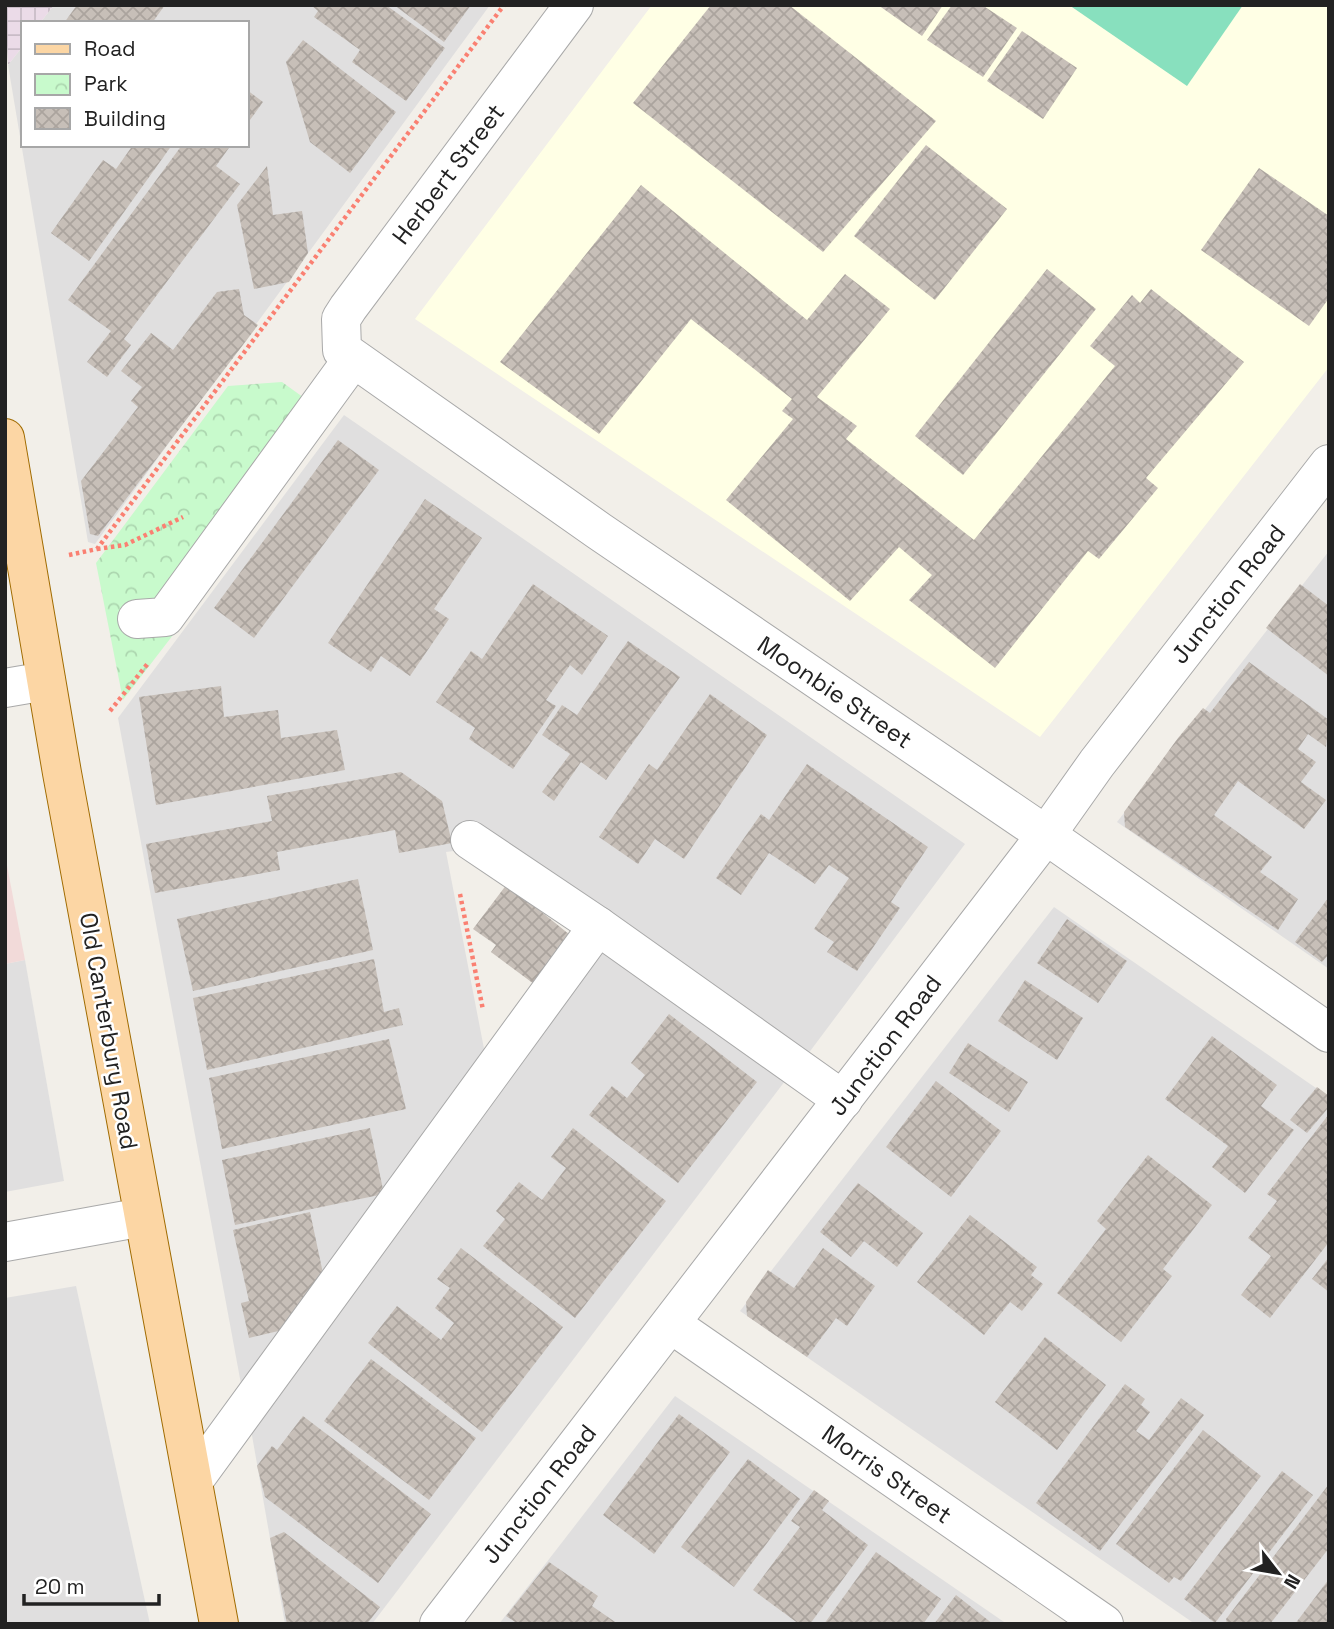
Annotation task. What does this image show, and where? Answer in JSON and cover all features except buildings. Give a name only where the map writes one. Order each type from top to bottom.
[{"type":"main road","name":"Old Canterbury Road","points":[[5,438],[46,681],[219,1624]]},
{"type":"street","name":"Herbert Street","points":[[347,355],[341,319],[348,307],[574,5]]},
{"type":"street","points":[[137,619],[165,617],[347,355]]},
{"type":"street","name":"Moonbie Street","points":[[347,355],[1046,835],[1329,1033]]},
{"type":"street","name":"Junction Road","points":[[439,1624],[1046,835],[1097,762],[1329,464]]},
{"type":"street","points":[[5,688],[46,681]]},
{"type":"street","points":[[470,840],[598,926],[843,1100]]},
{"type":"street","points":[[194,1480],[598,926]]},
{"type":"street","points":[[5,1242],[143,1217]]},
{"type":"street","name":"Morris Street","points":[[671,1324],[1104,1624]]},
{"type":"path","points":[[27,564],[97,549],[504,5]]},
{"type":"path","points":[[110,710],[152,658]]},
{"type":"path","points":[[460,894],[494,1068]]},
{"type":"shaded area","points":[[5,5],[54,5],[42,21],[21,21],[21,49],[8,65]]},
{"type":"shaded area","points":[[54,5],[490,5],[95,544],[88,542],[22,147],[248,147],[248,21],[42,21]]},
{"type":"shaded area","points":[[652,5],[1329,5],[1329,367],[1040,737],[415,319]]},
{"type":"shaded area","points":[[21,49],[21,143],[8,65]]},
{"type":"shaded area","points":[[344,415],[965,844],[805,1058],[461,850],[446,852],[486,1059],[241,1384],[118,718]]},
{"type":"shaded area","points":[[1329,551],[1329,969],[1117,822]]},
{"type":"shaded area","points":[[5,855],[25,960],[5,964]]},
{"type":"shaded area","points":[[1054,907],[1329,1097],[1329,1624],[1195,1624],[740,1311]]},
{"type":"shaded area","points":[[602,949],[785,1081],[372,1624],[285,1624],[250,1424]]},
{"type":"shaded area","points":[[25,960],[64,1181],[5,1192],[5,964]]},
{"type":"shaded area","points":[[76,1286],[150,1624],[5,1624],[5,1298]]},
{"type":"shaded area","points":[[675,1396],[1007,1624],[499,1624]]},
{"type":"green space","points":[[1069,5],[1243,5],[1187,86]]},
{"type":"green space","points":[[282,382],[307,400],[147,617],[173,635],[123,700],[96,563],[228,386]]}]
